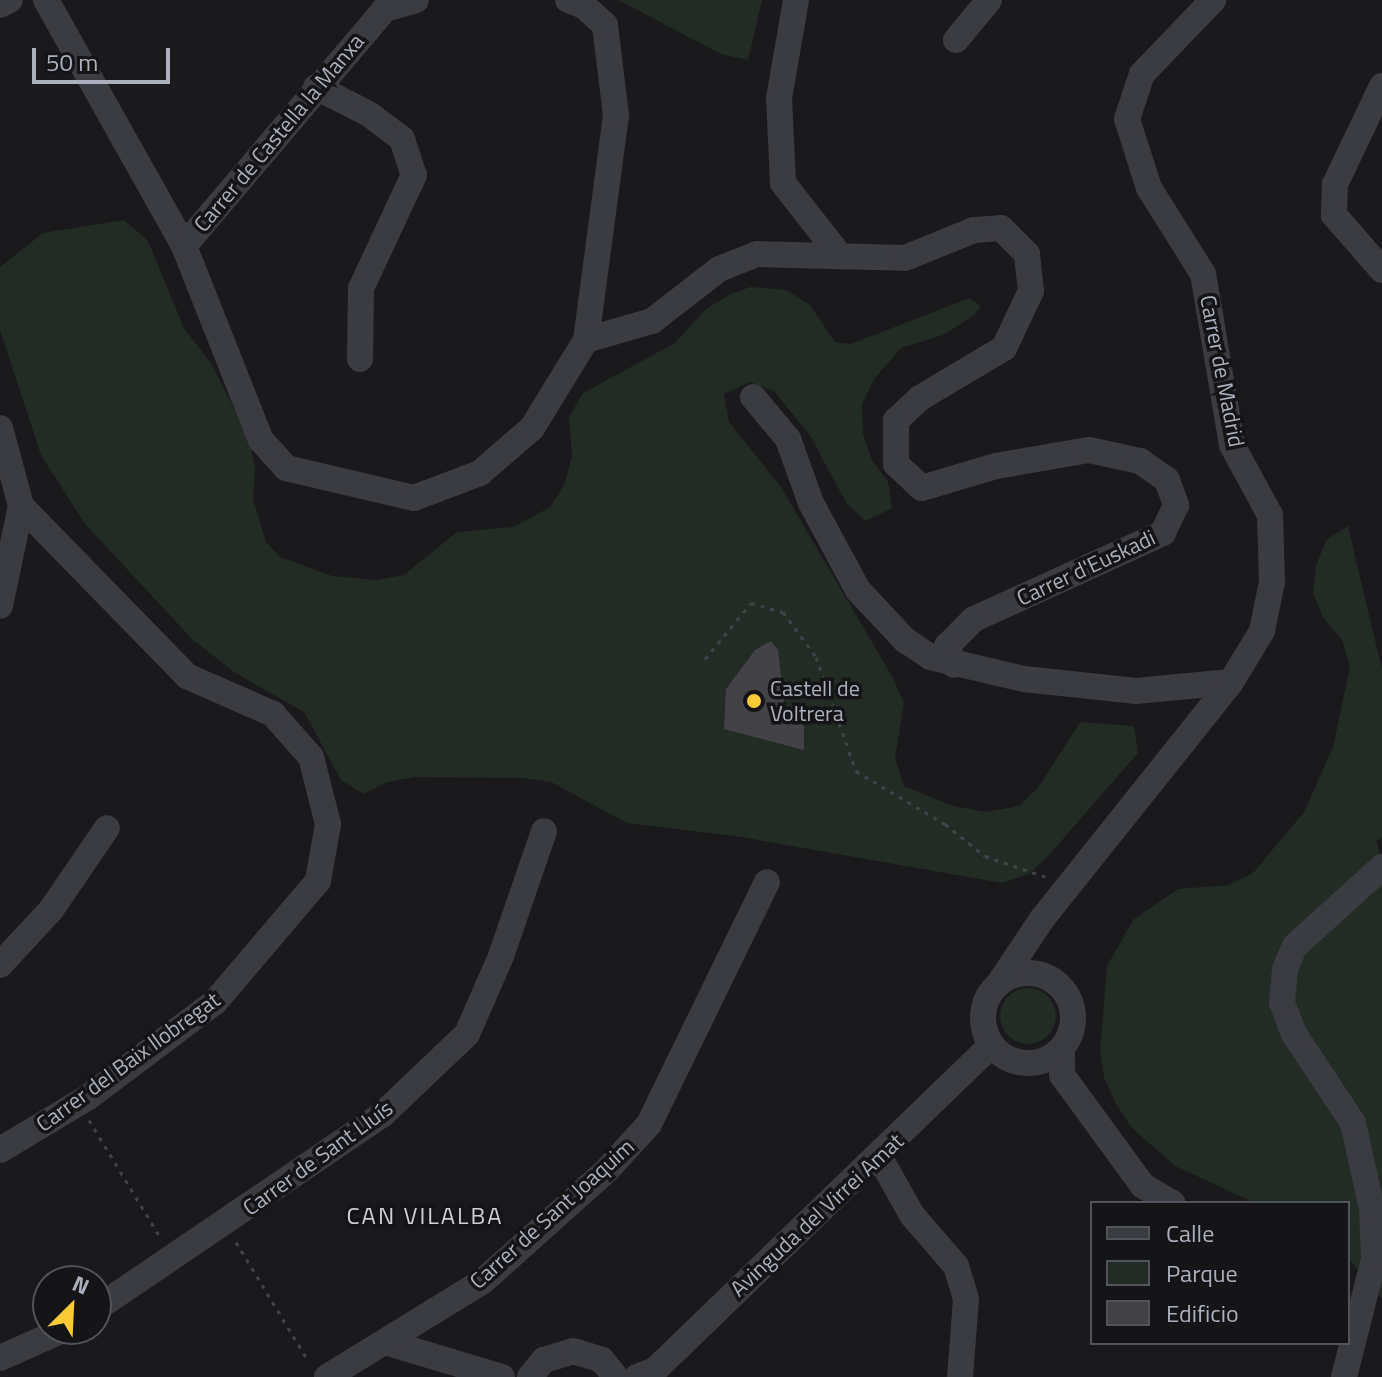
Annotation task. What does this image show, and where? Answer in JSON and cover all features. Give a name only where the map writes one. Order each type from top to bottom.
[{"type":"street","points":[[0,5],[10,0]]},
{"type":"street","name":"Carrer de Castella la Manxa","points":[[46,0],[184,246],[261,440],[286,468],[414,498],[480,473],[532,428],[586,340],[616,115],[605,25],[584,6],[568,0]]},
{"type":"street","name":"Carrer de Castella la Manxa","points":[[184,246],[385,9],[416,0]]},
{"type":"street","points":[[796,0],[779,98],[783,183],[840,256]]},
{"type":"street","points":[[956,40],[989,0]]},
{"type":"street","name":"Carrer de Madrid","points":[[1000,982],[1065,892],[1231,682],[1262,631],[1272,582],[1270,515],[1232,445],[1203,274],[1149,188],[1127,119],[1142,74],[1213,0]]},
{"type":"street","points":[[1382,86],[1335,184],[1334,215],[1382,270]]},
{"type":"street","points":[[316,87],[369,114],[402,139],[414,175],[361,288],[360,359]]},
{"type":"street","name":"Carrer d'Euskadi","points":[[586,340],[652,321],[719,269],[757,254],[905,258],[974,230],[1001,228],[1027,254],[1031,291],[1004,348],[920,398],[896,420],[896,464],[922,488],[996,466],[1089,450],[1140,461],[1167,480],[1176,505],[1163,533],[974,619],[947,646],[954,665]]},
{"type":"street","points":[[753,397],[788,439],[811,503],[858,590],[905,640],[954,665],[1136,691],[1231,682]]},
{"type":"street","points":[[0,428],[21,506],[0,606]]},
{"type":"street","name":"Carrer del Baix llobregat","points":[[0,1150],[78,1104],[215,1002],[318,881],[328,824],[311,757],[273,714],[187,676],[21,506]]},
{"type":"street","points":[[0,965],[51,910],[107,828]]},
{"type":"street","name":"Carrer de Sant Lluís","points":[[112,1299],[224,1226],[383,1114],[467,1034],[501,956],[544,831]]},
{"type":"street","points":[[1350,1338],[1356,1299],[1374,1259],[1372,1209],[1353,1123],[1294,1034],[1282,1003],[1285,969],[1295,946],[1380,870]]},
{"type":"street","name":"Carrer de Sant Joaquim","points":[[319,1370],[385,1342],[483,1281],[607,1170],[649,1124],[767,882]]},
{"type":"street","points":[[1062,1048],[1026,1063],[1001,1054],[991,1045],[982,1019],[984,1005],[1000,982],[1027,972],[1055,982],[1072,1006],[1073,1021],[1062,1048],[1062,1075],[1143,1186],[1169,1201]]},
{"type":"street","name":"Avinguda del Virrei Amat","points":[[637,1377],[655,1370],[880,1158],[991,1045]]},
{"type":"street","points":[[880,1158],[912,1215],[956,1266],[966,1299],[960,1377]]},
{"type":"street","points":[[385,1342],[502,1377]]},
{"type":"street","points":[[0,1358],[32,1344]]},
{"type":"street","points":[[1344,1377],[1349,1345]]},
{"type":"street","points":[[530,1377],[544,1360],[573,1351],[602,1360],[616,1377]]},
{"type":"path","points":[[705,659],[751,603],[783,612],[816,657],[856,771],[945,824],[985,856],[1050,879],[1065,892]]},
{"type":"path","points":[[78,1104],[173,1259]]},
{"type":"path","points":[[224,1226],[319,1370]]},
{"type":"green space","points":[[618,0],[762,0],[748,60],[721,54]]},
{"type":"green space","points":[[124,220],[148,241],[184,328],[212,365],[249,438],[255,467],[253,499],[266,542],[280,557],[332,576],[376,580],[404,575],[457,532],[514,527],[550,507],[565,483],[572,456],[569,417],[583,393],[675,343],[706,309],[729,295],[750,287],[786,290],[810,305],[835,342],[851,344],[969,298],[981,306],[973,316],[943,335],[901,348],[875,378],[862,404],[863,434],[872,460],[888,482],[892,508],[866,521],[847,504],[809,434],[774,391],[750,382],[724,394],[729,422],[781,487],[893,678],[904,703],[895,758],[904,786],[953,806],[986,812],[1019,806],[1038,788],[1080,722],[1134,726],[1138,753],[1048,856],[1029,874],[1002,883],[735,836],[627,823],[551,782],[523,778],[416,777],[388,782],[363,794],[341,780],[304,712],[234,672],[193,640],[85,524],[41,455],[0,330],[0,267],[43,233]]},
{"type":"green space","points":[[1348,526],[1382,670],[1382,837],[1376,841],[1382,859],[1382,1298],[1350,1260],[1350,1201],[1251,1201],[1175,1166],[1132,1128],[1116,1104],[1104,1078],[1100,1051],[1107,966],[1133,920],[1178,889],[1229,885],[1253,873],[1304,812],[1333,747],[1350,667],[1342,640],[1324,619],[1313,593],[1316,566],[1326,540]]},
{"type":"green space","points":[[1028,988],[1048,996],[1056,1016],[1048,1036],[1028,1044],[1008,1036],[1000,1016],[1008,996]]},
{"type":"building","name":"Castell de Voltrera","points":[[771,641],[778,650],[785,713],[804,726],[804,750],[724,729],[726,689],[755,650]]},
{"type":"place","name":"Castell de Voltrera","points":[[754,701]]},
{"type":"district","name":"CAN VILALBA","points":[[425,1216]]}]
